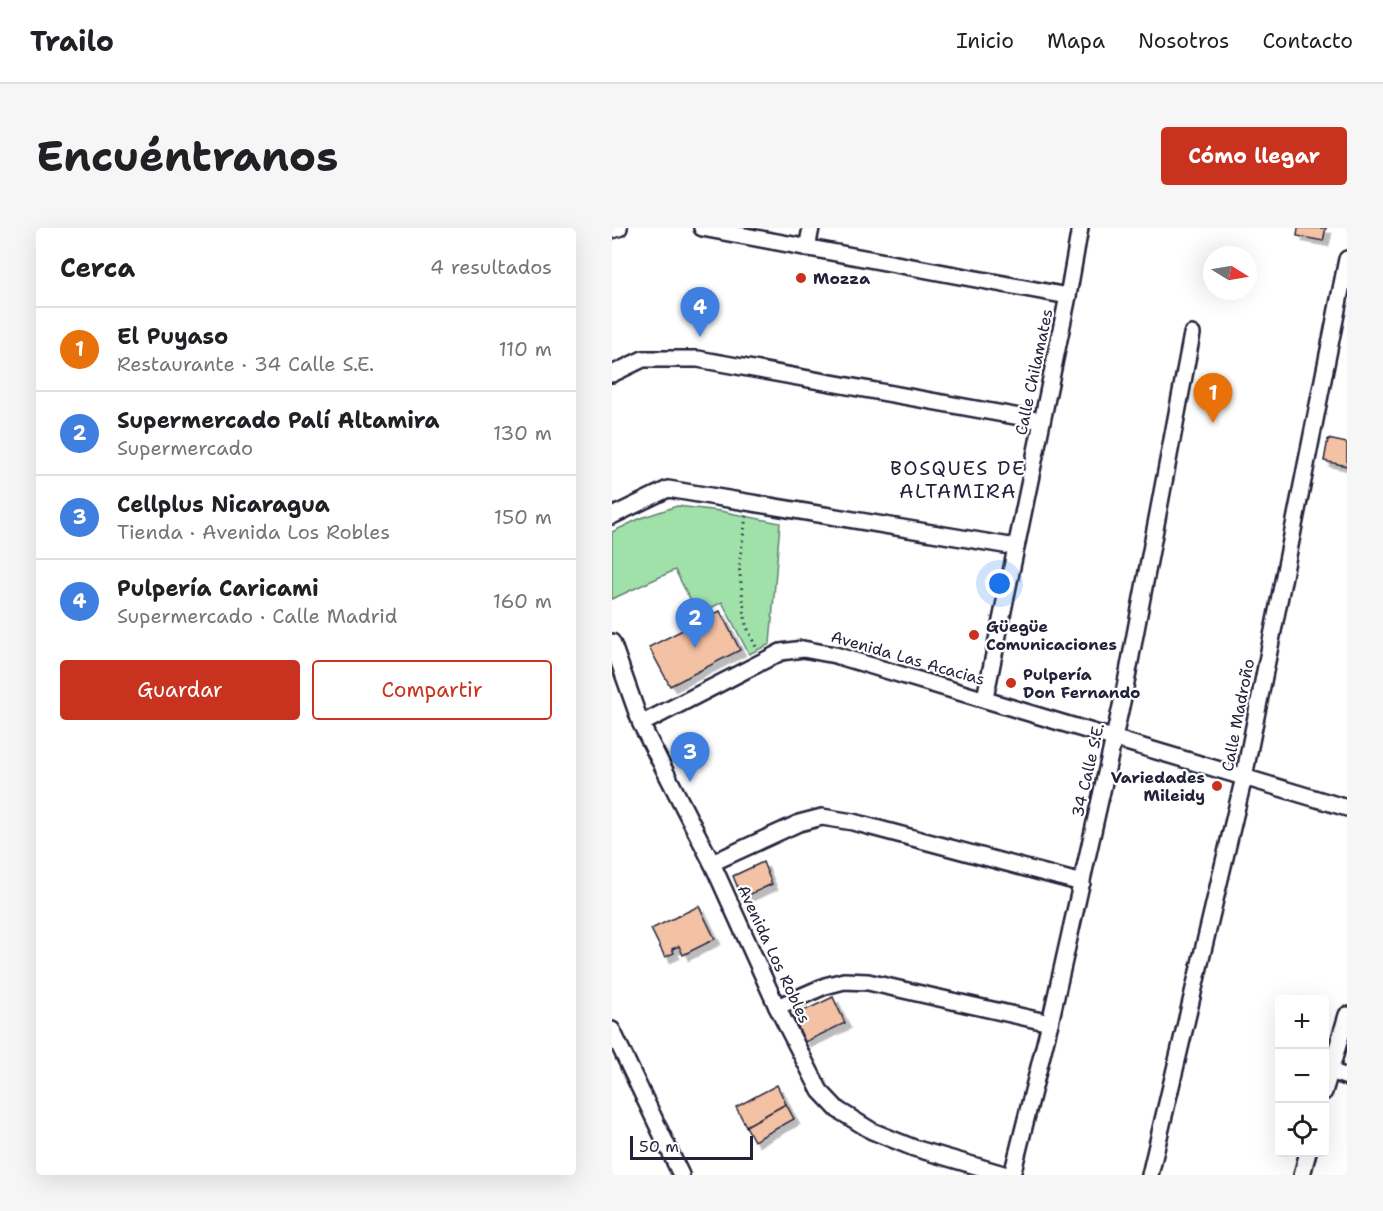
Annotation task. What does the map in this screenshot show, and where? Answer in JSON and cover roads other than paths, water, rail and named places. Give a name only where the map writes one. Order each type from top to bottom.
[{"type":"street","points":[[612,230],[619,228]]},
{"type":"street","points":[[702,228],[1068,296]]},
{"type":"street","points":[[807,248],[811,228]]},
{"type":"street","name":"Calle Chilamates","points":[[986,698],[1080,228]]},
{"type":"street","name":"Calle Madroño","points":[[1150,1175],[1244,777],[1347,259]]},
{"type":"street","name":"34 Calle S.E.","points":[[1012,1175],[1050,1023],[1124,693],[1192,334]]},
{"type":"street","points":[[612,374],[643,359],[698,359],[1042,421]]},
{"type":"street","points":[[612,516],[668,489],[1017,547]]},
{"type":"street","name":"Avenida Los Robles","points":[[612,642],[641,724],[712,863],[777,1007],[820,1091],[838,1110],[872,1131],[914,1148],[1006,1175]]},
{"type":"street","name":"Avenida Las Acacias","points":[[641,724],[781,652],[803,649],[835,655],[986,698],[1347,808]]},
{"type":"street","points":[[712,863],[799,823],[822,817],[853,822],[1082,883]]},
{"type":"street","points":[[777,1007],[825,986],[844,981],[868,982],[1050,1023]]},
{"type":"street","points":[[1329,1074],[1347,1015]]},
{"type":"street","points":[[612,1029],[681,1175]]},
{"type":"street","points":[[1330,1071],[1347,1077]]},
{"type":"street","points":[[1302,1175],[1307,1157]]},
{"type":"place","name":"Mozza","points":[[801,278]]},
{"type":"place","name":"Pulpería Caricami","points":[[700,337]]},
{"type":"place","name":"El Puyaso","points":[[1213,423]]},
{"type":"place","name":"Güegüe Comunicaciones","points":[[974,635]]},
{"type":"place","name":"Supermercado Palí Altamira","points":[[695,648]]},
{"type":"place","name":"Pulpería Don Fernando","points":[[1011,683]]},
{"type":"place","name":"Cellplus Nicaragua","points":[[690,782]]},
{"type":"place","name":"Variedades Mileidy","points":[[1217,786]]},
{"type":"district","name":"BOSQUES DE ALTAMIRA","points":[[958,480]]}]
